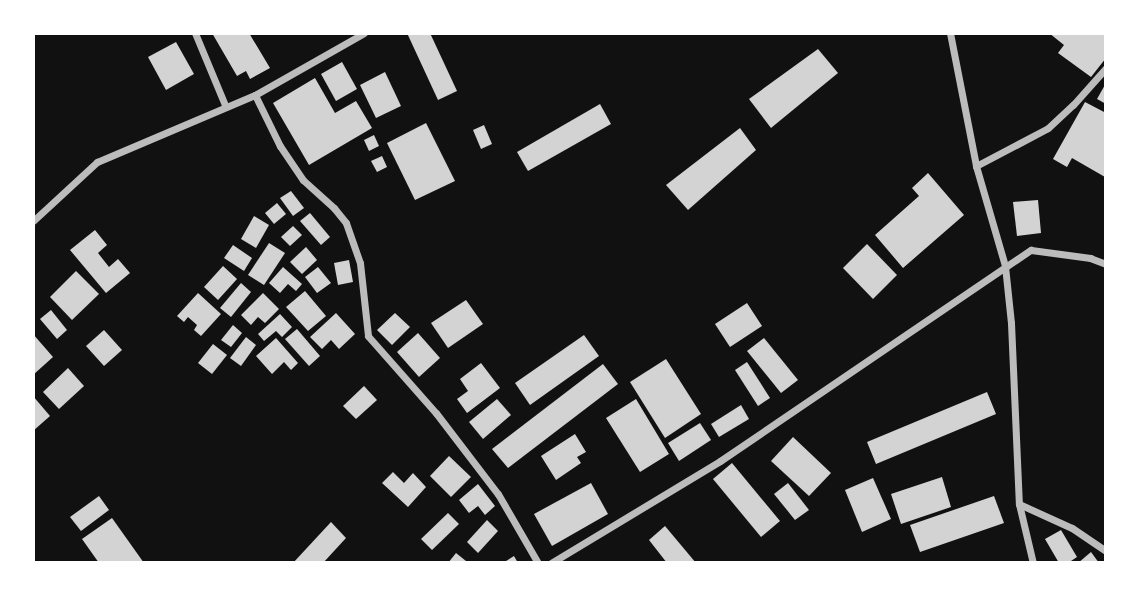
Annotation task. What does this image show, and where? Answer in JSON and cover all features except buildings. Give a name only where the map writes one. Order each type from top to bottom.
[{"type":"street","points":[[195,33],[225,105]]},
{"type":"street","points":[[33,221],[97,162],[225,105],[255,95],[364,33]]},
{"type":"street","points":[[950,33],[976,166],[1005,266],[1011,323],[1019,504],[1033,563]]},
{"type":"street","points":[[976,166],[1048,128],[1106,68]]},
{"type":"street","points":[[255,95],[280,146],[303,180],[334,208],[346,223],[360,263],[368,336],[436,413],[498,494],[538,563]]},
{"type":"street","points":[[551,563],[720,461],[1031,250],[1090,258],[1106,264]]},
{"type":"street","points":[[1019,504],[1072,528],[1106,551]]}]
